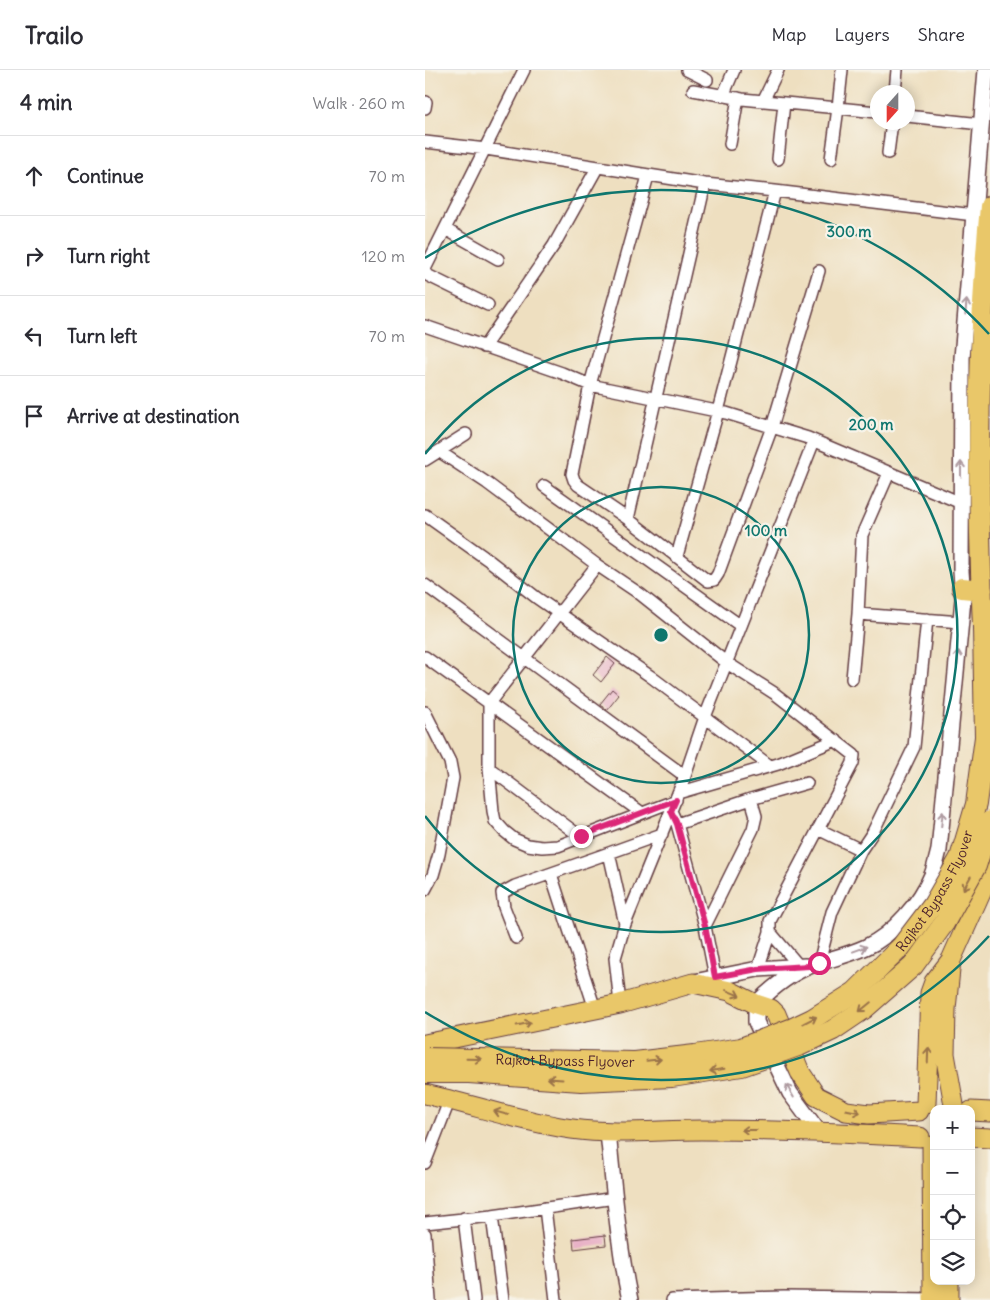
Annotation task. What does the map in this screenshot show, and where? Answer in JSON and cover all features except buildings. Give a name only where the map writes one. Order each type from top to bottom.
[{"type":"highway","name":"Rajkot Bypass Flyover","points":[[428,1044],[635,1062],[741,1048],[812,1019],[855,992],[901,947],[933,905],[959,858],[976,804],[985,737],[983,627],[972,589],[978,459],[982,211]]},
{"type":"highway","name":"Rajkot Bypass Flyover","points":[[425,1073],[469,1073],[581,1080],[672,1077],[742,1066],[801,1045],[833,1030],[864,1009],[913,966],[945,922],[976,866],[990,821]]},
{"type":"main road","points":[[923,1108],[930,993],[934,982],[951,960],[990,870]]},
{"type":"main road","points":[[951,960],[946,1009],[945,1054],[960,1105]]},
{"type":"main road","points":[[428,1044],[620,1004],[693,983],[730,991],[771,1009],[776,1014],[800,1072],[816,1096],[846,1111],[869,1114],[923,1108]]},
{"type":"main road","points":[[425,1094],[549,1125],[608,1133],[689,1130],[818,1131],[929,1143]]},
{"type":"main road","points":[[933,1240],[929,1143],[917,1128],[916,1120],[923,1108],[935,1100],[945,1101],[954,1105]]},
{"type":"main road","points":[[975,1110],[990,1112]]},
{"type":"main road","points":[[975,1137],[990,1138]]},
{"type":"main road","points":[[936,1285],[939,1300]]},
{"type":"main road","points":[[939,1300],[947,1285]]},
{"type":"street","points":[[425,269],[524,70]]},
{"type":"street","points":[[688,70],[707,80]]},
{"type":"street","points":[[723,96],[734,70]]},
{"type":"street","points":[[763,101],[778,70]]},
{"type":"street","points":[[831,159],[842,70]]},
{"type":"street","points":[[896,85],[897,70]]},
{"type":"street","points":[[818,1131],[790,1093],[756,1022],[756,1004],[776,984],[810,965],[865,948],[880,940],[895,928],[921,895],[932,875],[939,850],[963,599],[972,589],[961,503],[962,358],[982,211],[981,124],[986,70]]},
{"type":"street","points":[[693,90],[738,98],[870,111]]},
{"type":"street","points":[[730,144],[738,98]]},
{"type":"street","points":[[778,159],[784,103]]},
{"type":"street","points":[[915,117],[981,124]]},
{"type":"street","points":[[888,153],[891,130]]},
{"type":"street","points":[[425,142],[486,149],[705,184],[982,211]]},
{"type":"street","points":[[484,347],[554,245],[597,168]]},
{"type":"street","points":[[648,176],[590,385],[572,474],[578,485],[628,519],[708,581],[714,580],[718,574],[772,427],[819,271]]},
{"type":"street","points":[[628,519],[705,184]]},
{"type":"street","points":[[677,556],[718,411],[775,191]]},
{"type":"street","points":[[445,229],[498,259]]},
{"type":"street","points":[[425,274],[487,305]]},
{"type":"street","points":[[425,326],[562,373],[590,385],[718,411],[772,427],[814,441],[961,503]]},
{"type":"street","points":[[425,460],[466,434]]},
{"type":"street","points":[[620,1004],[615,958],[625,924],[685,776],[705,717],[814,441]]},
{"type":"street","points":[[439,452],[487,483],[597,565],[640,594],[727,663],[774,693],[849,749],[854,755],[855,759],[770,921],[770,932],[758,969]]},
{"type":"street","points":[[852,679],[862,535],[889,473]]},
{"type":"street","points":[[544,486],[741,626]]},
{"type":"street","points":[[425,515],[559,614],[650,676],[770,766]]},
{"type":"street","points":[[597,565],[489,703],[489,768],[495,821],[514,839],[528,845],[542,847],[558,846],[642,813],[677,796],[770,766],[836,740]]},
{"type":"street","points":[[425,585],[685,776]]},
{"type":"street","points":[[858,614],[961,622]]},
{"type":"street","points":[[810,965],[861,850],[873,832],[914,747],[927,619]]},
{"type":"street","points":[[425,657],[642,813]]},
{"type":"street","points":[[425,712],[428,724],[450,762],[453,778],[439,854],[433,875],[425,890]]},
{"type":"street","points":[[489,768],[581,836]]},
{"type":"street","points":[[677,824],[751,798],[807,783]]},
{"type":"street","points":[[705,926],[756,822],[751,798]]},
{"type":"street","points":[[671,811],[677,824],[705,926],[715,977]]},
{"type":"street","points":[[818,830],[861,850]]},
{"type":"street","points":[[516,938],[504,907],[502,893],[515,886],[662,834]]},
{"type":"street","points":[[609,852],[625,924]]},
{"type":"street","points":[[551,874],[595,1009]]},
{"type":"street","points":[[770,932],[810,965]]},
{"type":"street","points":[[693,983],[758,969],[810,965]]},
{"type":"street","points":[[425,1163],[450,1099]]},
{"type":"street","points":[[608,1133],[629,1300]]},
{"type":"street","points":[[425,1223],[492,1216],[615,1198]]},
{"type":"street","points":[[545,1208],[556,1300]]},
{"type":"street","points":[[492,1216],[503,1300]]},
{"type":"street","points":[[464,1218],[474,1300]]},
{"type":"street","points":[[425,1234],[430,1300]]},
{"type":"street","points":[[672,1300],[784,1298],[939,1300]]},
{"type":"route","points":[[581,836],[676,800],[671,811],[677,824],[705,926],[715,977],[758,969],[809,966],[819,963]]}]
